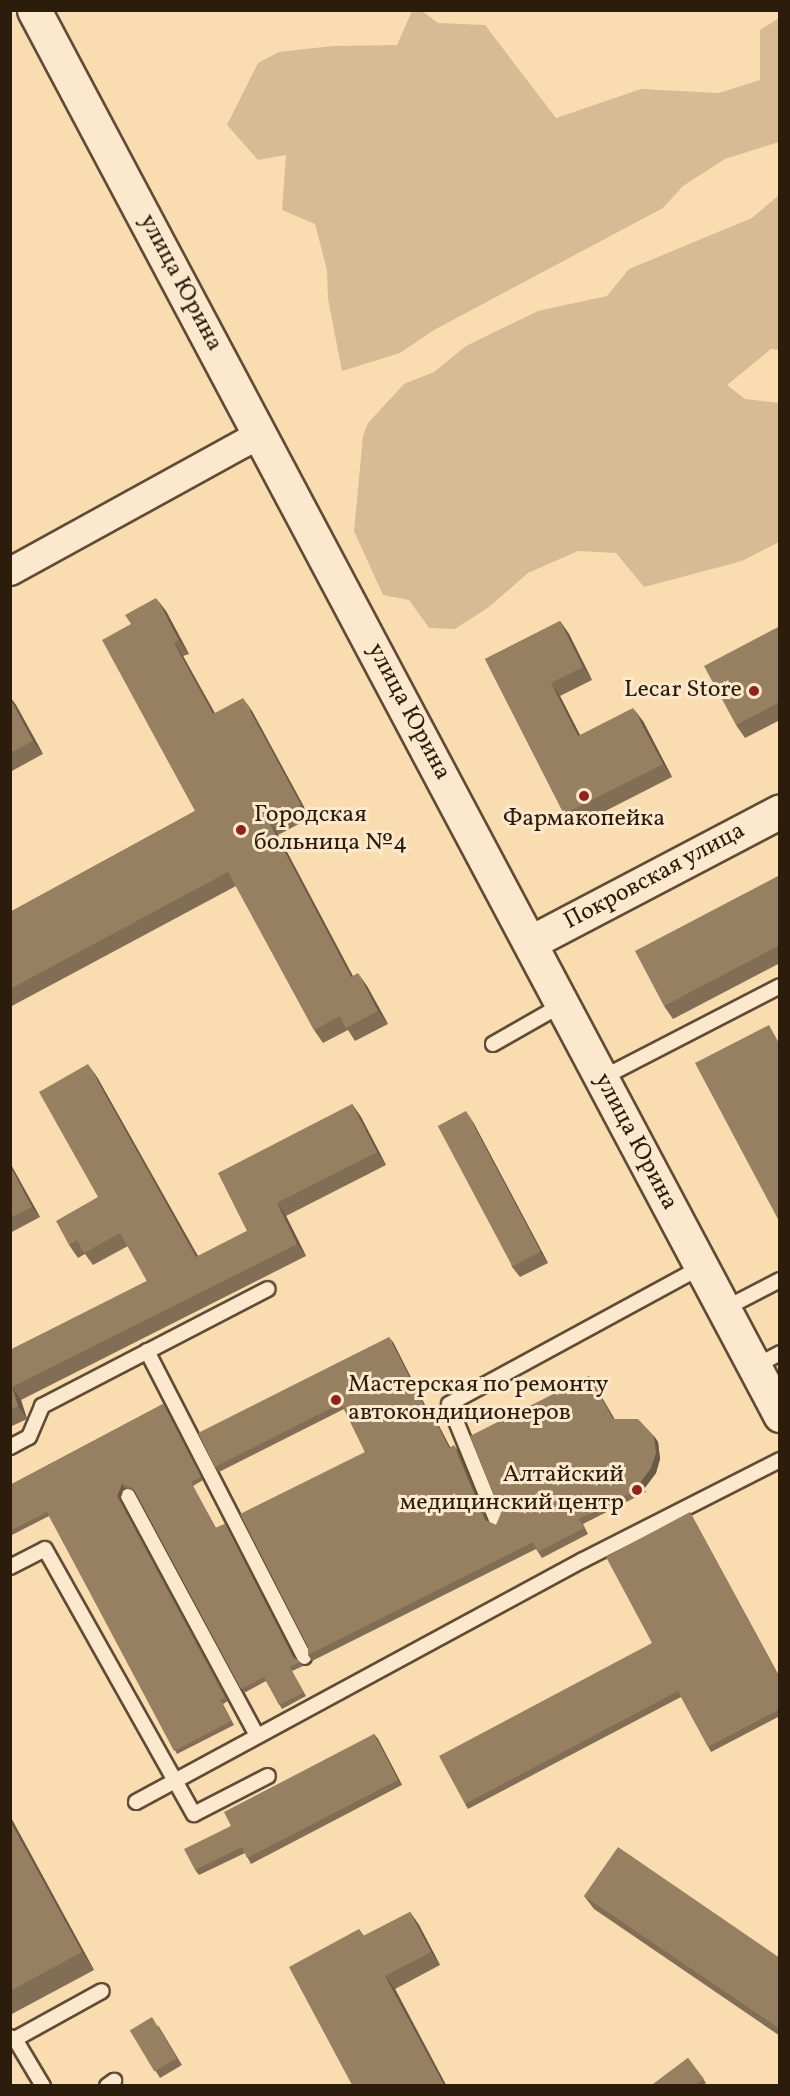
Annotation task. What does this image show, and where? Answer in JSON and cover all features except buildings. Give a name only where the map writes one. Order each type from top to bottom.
[{"type":"main road","name":"улица Юрина","points":[[34,10],[531,942],[701,1268],[724,1309],[767,1360],[780,1415]]},
{"type":"main road","name":"Покровская улица","points":[[531,942],[780,811]]},
{"type":"street","points":[[10,571],[261,433]]},
{"type":"lane","points":[[602,1078],[780,986]]},
{"type":"lane","points":[[493,1044],[563,1004]]},
{"type":"lane","points":[[497,1522],[448,1404],[701,1268]]},
{"type":"lane","points":[[724,1309],[780,1280]]},
{"type":"lane","points":[[10,1447],[29,1437],[42,1406],[268,1289]]},
{"type":"lane","points":[[147,1351],[304,1657]]},
{"type":"lane","points":[[136,1802],[582,1560],[780,1460]]},
{"type":"lane","points":[[128,1496],[257,1736]]},
{"type":"lane","points":[[10,1567],[45,1550],[194,1814],[268,1776]]},
{"type":"lane","points":[[43,2085],[13,2038],[102,1991]]},
{"type":"shaded area","points":[[412,11],[422,11],[438,23],[485,25],[556,118],[641,89],[719,93],[760,80],[760,30],[779,18],[779,142],[725,159],[683,186],[663,208],[434,330],[400,353],[342,371],[328,299],[327,270],[315,224],[282,210],[286,155],[258,160],[227,125],[258,63],[279,52],[333,46],[397,45]]},
{"type":"shaded area","points":[[779,195],[779,350],[771,349],[727,385],[745,399],[779,403],[779,542],[742,561],[644,587],[616,553],[578,551],[528,573],[489,607],[455,629],[429,628],[409,600],[383,595],[354,531],[363,436],[368,423],[404,384],[434,372],[466,346],[538,311],[607,296],[629,269],[752,218]]},
{"type":"place","name":"Lecar Store","points":[[754,691]]},
{"type":"place","name":"Фармакопейка","points":[[584,796]]},
{"type":"place","name":"Городская больница №4","points":[[241,830]]},
{"type":"place","name":"Мастерская по ремонту автокондиционеров","points":[[336,1400]]},
{"type":"place","name":"Алтайский медицинский центр","points":[[637,1490]]}]
